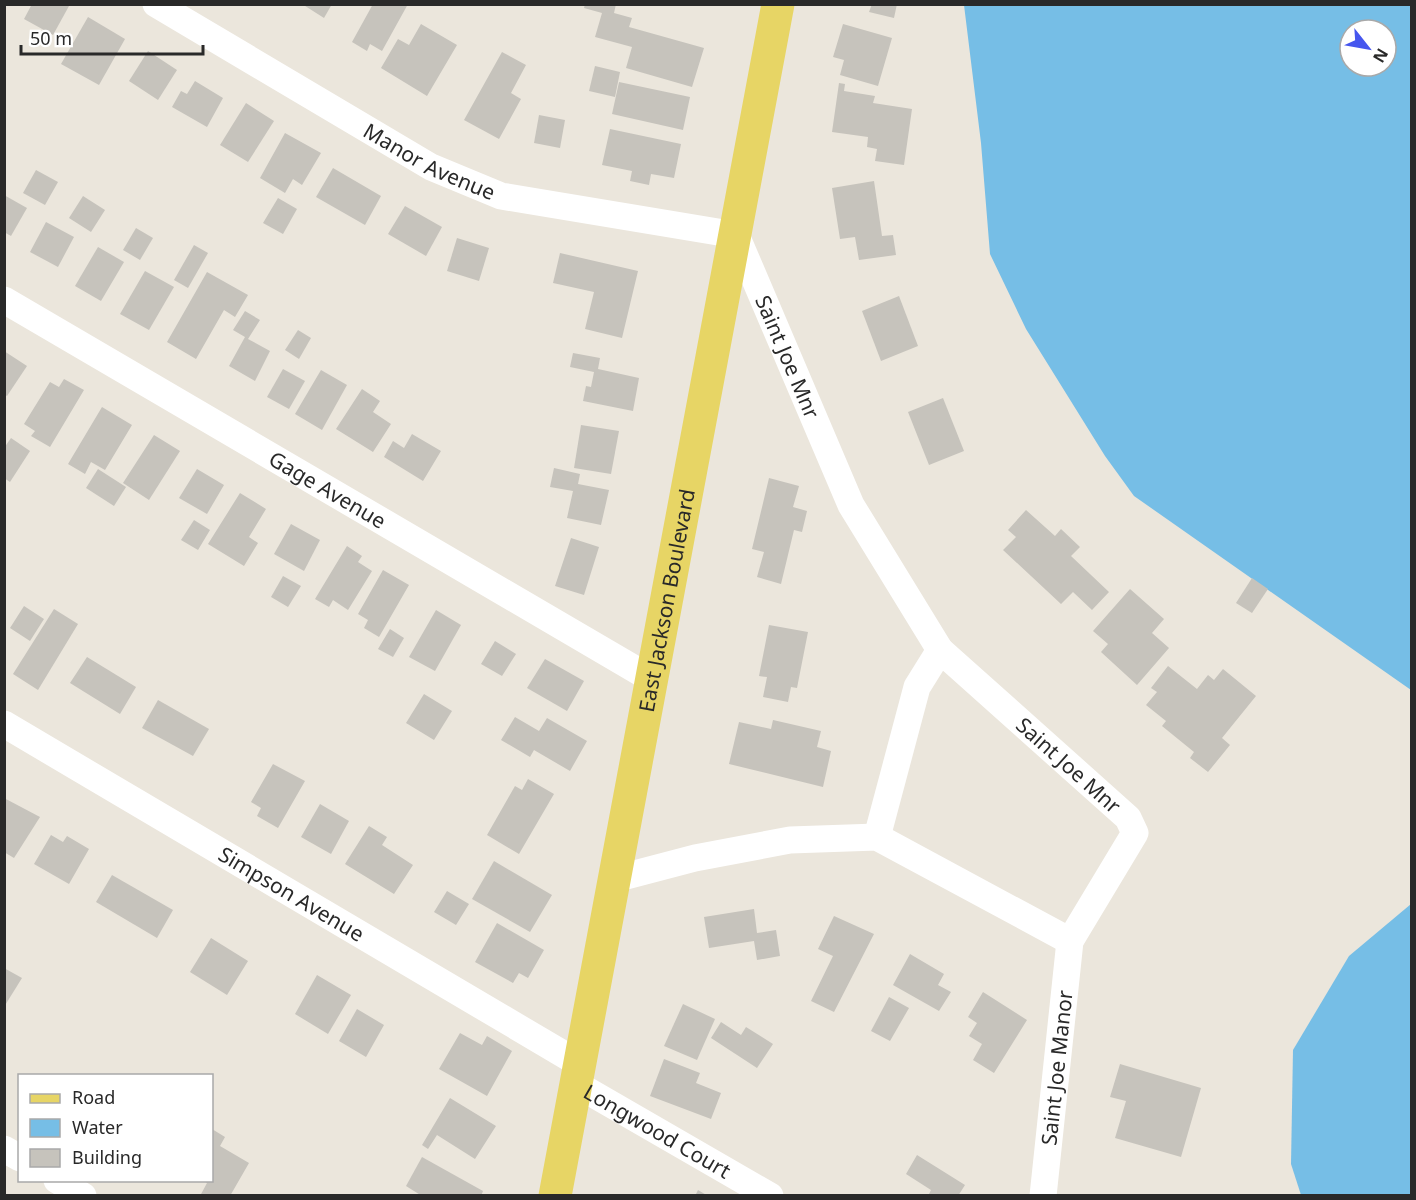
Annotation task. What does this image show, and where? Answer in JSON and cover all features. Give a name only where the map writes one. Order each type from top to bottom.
[{"type":"main road","name":"East Jackson Boulevard","points":[[555,1196],[615,879],[650,678],[736,235],[778,4]]},
{"type":"street","name":"Manor Avenue","points":[[156,4],[431,167],[501,196],[736,235]]},
{"type":"street","name":"Saint Joe Mnr","points":[[736,235],[851,505],[940,650],[1128,818],[1135,833],[1070,941]]},
{"type":"street","name":"Gage Avenue","points":[[4,300],[650,678]]},
{"type":"street","points":[[878,837],[916,687],[940,650]]},
{"type":"street","name":"Simpson Avenue","points":[[4,724],[578,1074]]},
{"type":"street","points":[[615,879],[695,858],[790,840],[878,837],[1070,941]]},
{"type":"street","name":"Saint Joe Manor","points":[[1043,1196],[1070,941]]},
{"type":"street","name":"Longwood Court","points":[[578,1074],[770,1196]]},
{"type":"street","points":[[4,1149],[18,1157]]},
{"type":"street","points":[[60,1182],[83,1196]]},
{"type":"water","points":[[964,5],[1411,5],[1411,690],[1134,496],[1105,456],[1026,329],[990,254],[981,143]]},
{"type":"water","points":[[1411,904],[1411,1195],[1301,1195],[1291,1164],[1293,1050],[1349,956]]},
{"type":"building","points":[[32,4],[66,4],[69,6],[53,35],[24,19]]},
{"type":"building","points":[[302,4],[332,4],[324,18]]},
{"type":"building","points":[[373,4],[408,4],[382,51],[370,44],[367,51],[352,42]]},
{"type":"building","points":[[585,4],[616,4],[614,13],[632,18],[629,27],[704,48],[692,87],[626,68],[632,47],[595,37],[602,13],[584,8]]},
{"type":"building","points":[[872,4],[897,4],[894,18],[869,12]]},
{"type":"building","points":[[88,17],[125,39],[99,85],[61,64]]},
{"type":"building","points":[[421,24],[457,45],[427,96],[381,68],[398,39],[409,45]]},
{"type":"building","points":[[843,24],[892,38],[878,86],[840,75],[844,60],[833,57]]},
{"type":"building","points":[[148,51],[177,70],[158,100],[129,81]]},
{"type":"building","points":[[502,52],[526,65],[511,93],[521,99],[499,139],[464,120]]},
{"type":"building","points":[[595,66],[620,72],[615,97],[589,91]]},
{"type":"building","points":[[195,81],[223,98],[207,127],[172,107],[181,91],[187,94]]},
{"type":"building","points":[[619,82],[690,97],[683,130],[612,114]]},
{"type":"building","points":[[839,83],[845,84],[844,91],[875,96],[873,103],[912,109],[904,165],[875,161],[877,149],[867,147],[868,137],[832,132]]},
{"type":"building","points":[[246,103],[274,121],[248,162],[220,145]]},
{"type":"building","points":[[539,115],[565,120],[560,148],[534,143]]},
{"type":"building","points":[[610,129],[681,144],[674,178],[651,174],[649,185],[630,181],[632,171],[602,165]]},
{"type":"building","points":[[285,133],[321,153],[302,185],[293,179],[285,193],[260,178]]},
{"type":"building","points":[[333,168],[381,196],[365,225],[316,197]]},
{"type":"building","points":[[36,170],[58,182],[45,205],[23,193]]},
{"type":"building","points":[[874,181],[882,236],[893,235],[896,255],[859,260],[855,237],[840,239],[832,188]]},
{"type":"building","points":[[4,195],[27,208],[11,236],[4,232]]},
{"type":"building","points":[[83,196],[105,210],[91,232],[69,218]]},
{"type":"building","points":[[278,198],[297,209],[283,234],[263,223]]},
{"type":"building","points":[[405,206],[442,227],[426,256],[388,234]]},
{"type":"building","points":[[46,222],[74,237],[58,267],[30,252]]},
{"type":"building","points":[[136,228],[153,238],[140,260],[123,250]]},
{"type":"building","points":[[457,238],[489,248],[479,281],[447,271]]},
{"type":"building","points":[[194,245],[208,253],[188,288],[174,280]]},
{"type":"building","points":[[98,247],[124,262],[101,301],[75,286]]},
{"type":"building","points":[[560,253],[638,271],[622,338],[585,329],[594,292],[553,283]]},
{"type":"building","points":[[145,271],[174,287],[149,330],[120,314]]},
{"type":"building","points":[[207,272],[248,295],[235,317],[224,310],[196,359],[167,342]]},
{"type":"building","points":[[899,296],[918,346],[881,361],[862,311]]},
{"type":"building","points":[[245,311],[260,320],[248,339],[270,351],[255,381],[229,366],[245,337],[233,330]]},
{"type":"building","points":[[298,330],[311,338],[299,359],[285,350]]},
{"type":"building","points":[[4,351],[27,366],[7,396],[4,394]]},
{"type":"building","points":[[573,353],[600,358],[598,369],[639,378],[633,411],[583,401],[586,386],[591,387],[594,372],[570,367]]},
{"type":"building","points":[[283,369],[305,381],[289,409],[267,397]]},
{"type":"building","points":[[321,370],[347,385],[322,430],[295,414]]},
{"type":"building","points":[[64,379],[84,390],[50,447],[31,436],[35,431],[24,424],[50,382],[59,387]]},
{"type":"building","points":[[362,389],[380,401],[373,412],[391,424],[373,452],[336,429]]},
{"type":"building","points":[[943,398],[964,451],[929,465],[908,412]]},
{"type":"building","points":[[102,407],[132,425],[105,470],[91,462],[85,474],[68,464]]},
{"type":"building","points":[[581,425],[619,431],[611,474],[574,468]]},
{"type":"building","points":[[412,434],[441,451],[423,481],[384,457],[393,441],[404,448]]},
{"type":"building","points":[[154,435],[180,451],[149,500],[123,483]]},
{"type":"building","points":[[11,438],[30,451],[10,482],[4,478],[4,448]]},
{"type":"building","points":[[554,468],[580,474],[578,484],[609,490],[601,525],[567,518],[573,491],[550,487]]},
{"type":"building","points":[[98,469],[126,487],[114,506],[86,488]]},
{"type":"building","points":[[197,469],[224,485],[207,514],[179,498]]},
{"type":"building","points":[[769,478],[799,486],[793,507],[807,511],[802,532],[794,530],[781,584],[757,577],[764,552],[752,549]]},
{"type":"building","points":[[240,493],[266,509],[249,537],[258,543],[244,566],[208,544]]},
{"type":"building","points":[[1026,510],[1055,536],[1061,529],[1080,547],[1071,556],[1109,592],[1092,610],[1073,592],[1061,604],[1003,550],[1016,537],[1008,530]]},
{"type":"building","points":[[194,520],[210,530],[198,550],[181,540]]},
{"type":"building","points":[[291,524],[320,540],[304,571],[274,554]]},
{"type":"building","points":[[571,538],[599,547],[584,595],[555,586]]},
{"type":"building","points":[[347,546],[362,556],[358,562],[372,571],[348,610],[333,600],[329,607],[315,599]]},
{"type":"building","points":[[383,570],[409,585],[379,637],[364,628],[368,620],[358,614]]},
{"type":"building","points":[[283,576],[301,586],[288,607],[271,597]]},
{"type":"building","points":[[1252,578],[1268,589],[1252,613],[1236,603]]},
{"type":"building","points":[[1130,589],[1164,619],[1152,633],[1169,648],[1137,685],[1101,652],[1108,644],[1093,631]]},
{"type":"building","points":[[24,606],[44,619],[30,641],[10,628]]},
{"type":"building","points":[[54,609],[78,624],[38,690],[13,674]]},
{"type":"building","points":[[436,610],[461,625],[435,671],[409,657]]},
{"type":"building","points":[[769,625],[808,632],[797,688],[791,687],[788,702],[763,697],[767,677],[759,676]]},
{"type":"building","points":[[390,629],[404,638],[393,657],[378,649]]},
{"type":"building","points":[[495,641],[516,654],[502,676],[481,664]]},
{"type":"building","points":[[87,657],[136,687],[120,714],[70,683]]},
{"type":"building","points":[[545,659],[584,681],[567,711],[527,688]]},
{"type":"building","points":[[1168,666],[1197,689],[1208,675],[1214,680],[1223,669],[1256,696],[1222,738],[1230,745],[1208,772],[1190,758],[1194,752],[1162,726],[1166,721],[1146,705],[1157,692],[1151,688]]},
{"type":"building","points":[[424,694],[452,711],[434,740],[406,723]]},
{"type":"building","points":[[158,700],[209,729],[193,756],[142,728]]},
{"type":"building","points":[[515,717],[539,731],[547,718],[587,741],[570,771],[534,750],[530,757],[501,740]]},
{"type":"building","points":[[773,720],[821,731],[817,747],[831,751],[823,787],[729,764],[739,722],[771,729]]},
{"type":"building","points":[[273,764],[305,781],[278,828],[257,816],[261,808],[251,802]]},
{"type":"building","points":[[528,779],[554,794],[519,854],[487,835],[515,786],[522,790]]},
{"type":"building","points":[[4,798],[40,817],[14,858],[4,852]]},
{"type":"building","points":[[320,804],[349,821],[331,854],[301,837]]},
{"type":"building","points":[[369,826],[387,837],[382,845],[413,865],[394,894],[345,864]]},
{"type":"building","points":[[51,835],[63,842],[67,836],[89,849],[69,884],[34,864]]},
{"type":"building","points":[[494,861],[552,895],[530,932],[472,899]]},
{"type":"building","points":[[112,875],[173,910],[157,938],[96,902]]},
{"type":"building","points":[[447,891],[469,904],[456,925],[434,912]]},
{"type":"building","points":[[754,909],[757,933],[776,930],[780,956],[757,960],[754,941],[709,948],[704,917]]},
{"type":"building","points":[[834,916],[874,934],[834,1012],[811,1001],[833,956],[818,949]]},
{"type":"building","points":[[497,923],[544,950],[528,978],[519,973],[513,983],[475,962]]},
{"type":"building","points":[[211,938],[248,961],[227,995],[190,972]]},
{"type":"building","points":[[910,954],[944,974],[938,985],[951,992],[939,1011],[893,985]]},
{"type":"building","points":[[4,968],[22,978],[4,1007]]},
{"type":"building","points":[[317,975],[351,995],[328,1034],[295,1014]]},
{"type":"building","points":[[983,992],[1027,1020],[994,1073],[973,1060],[982,1044],[969,1036],[977,1023],[968,1017]]},
{"type":"building","points":[[889,997],[909,1008],[890,1041],[871,1031]]},
{"type":"building","points":[[683,1004],[715,1019],[697,1060],[664,1046]]},
{"type":"building","points":[[357,1009],[384,1025],[366,1057],[339,1041]]},
{"type":"building","points":[[721,1022],[741,1035],[746,1027],[773,1044],[757,1068],[711,1038]]},
{"type":"building","points":[[460,1033],[482,1045],[487,1036],[512,1051],[487,1096],[439,1069]]},
{"type":"building","points":[[664,1059],[700,1073],[696,1083],[721,1093],[711,1119],[650,1096]]},
{"type":"building","points":[[1120,1064],[1201,1088],[1181,1157],[1115,1138],[1126,1101],[1110,1097]]},
{"type":"building","points":[[450,1098],[496,1126],[475,1159],[437,1135],[428,1149],[422,1145]]},
{"type":"building","points":[[213,1130],[225,1137],[220,1146],[249,1163],[230,1196],[200,1196],[207,1183],[205,1182],[213,1182]]},
{"type":"building","points":[[917,1155],[965,1185],[958,1196],[928,1196],[931,1190],[906,1174]]},
{"type":"building","points":[[422,1157],[483,1191],[481,1196],[422,1196],[406,1186]]},
{"type":"building","points":[[698,1190],[708,1196],[695,1196]]}]
